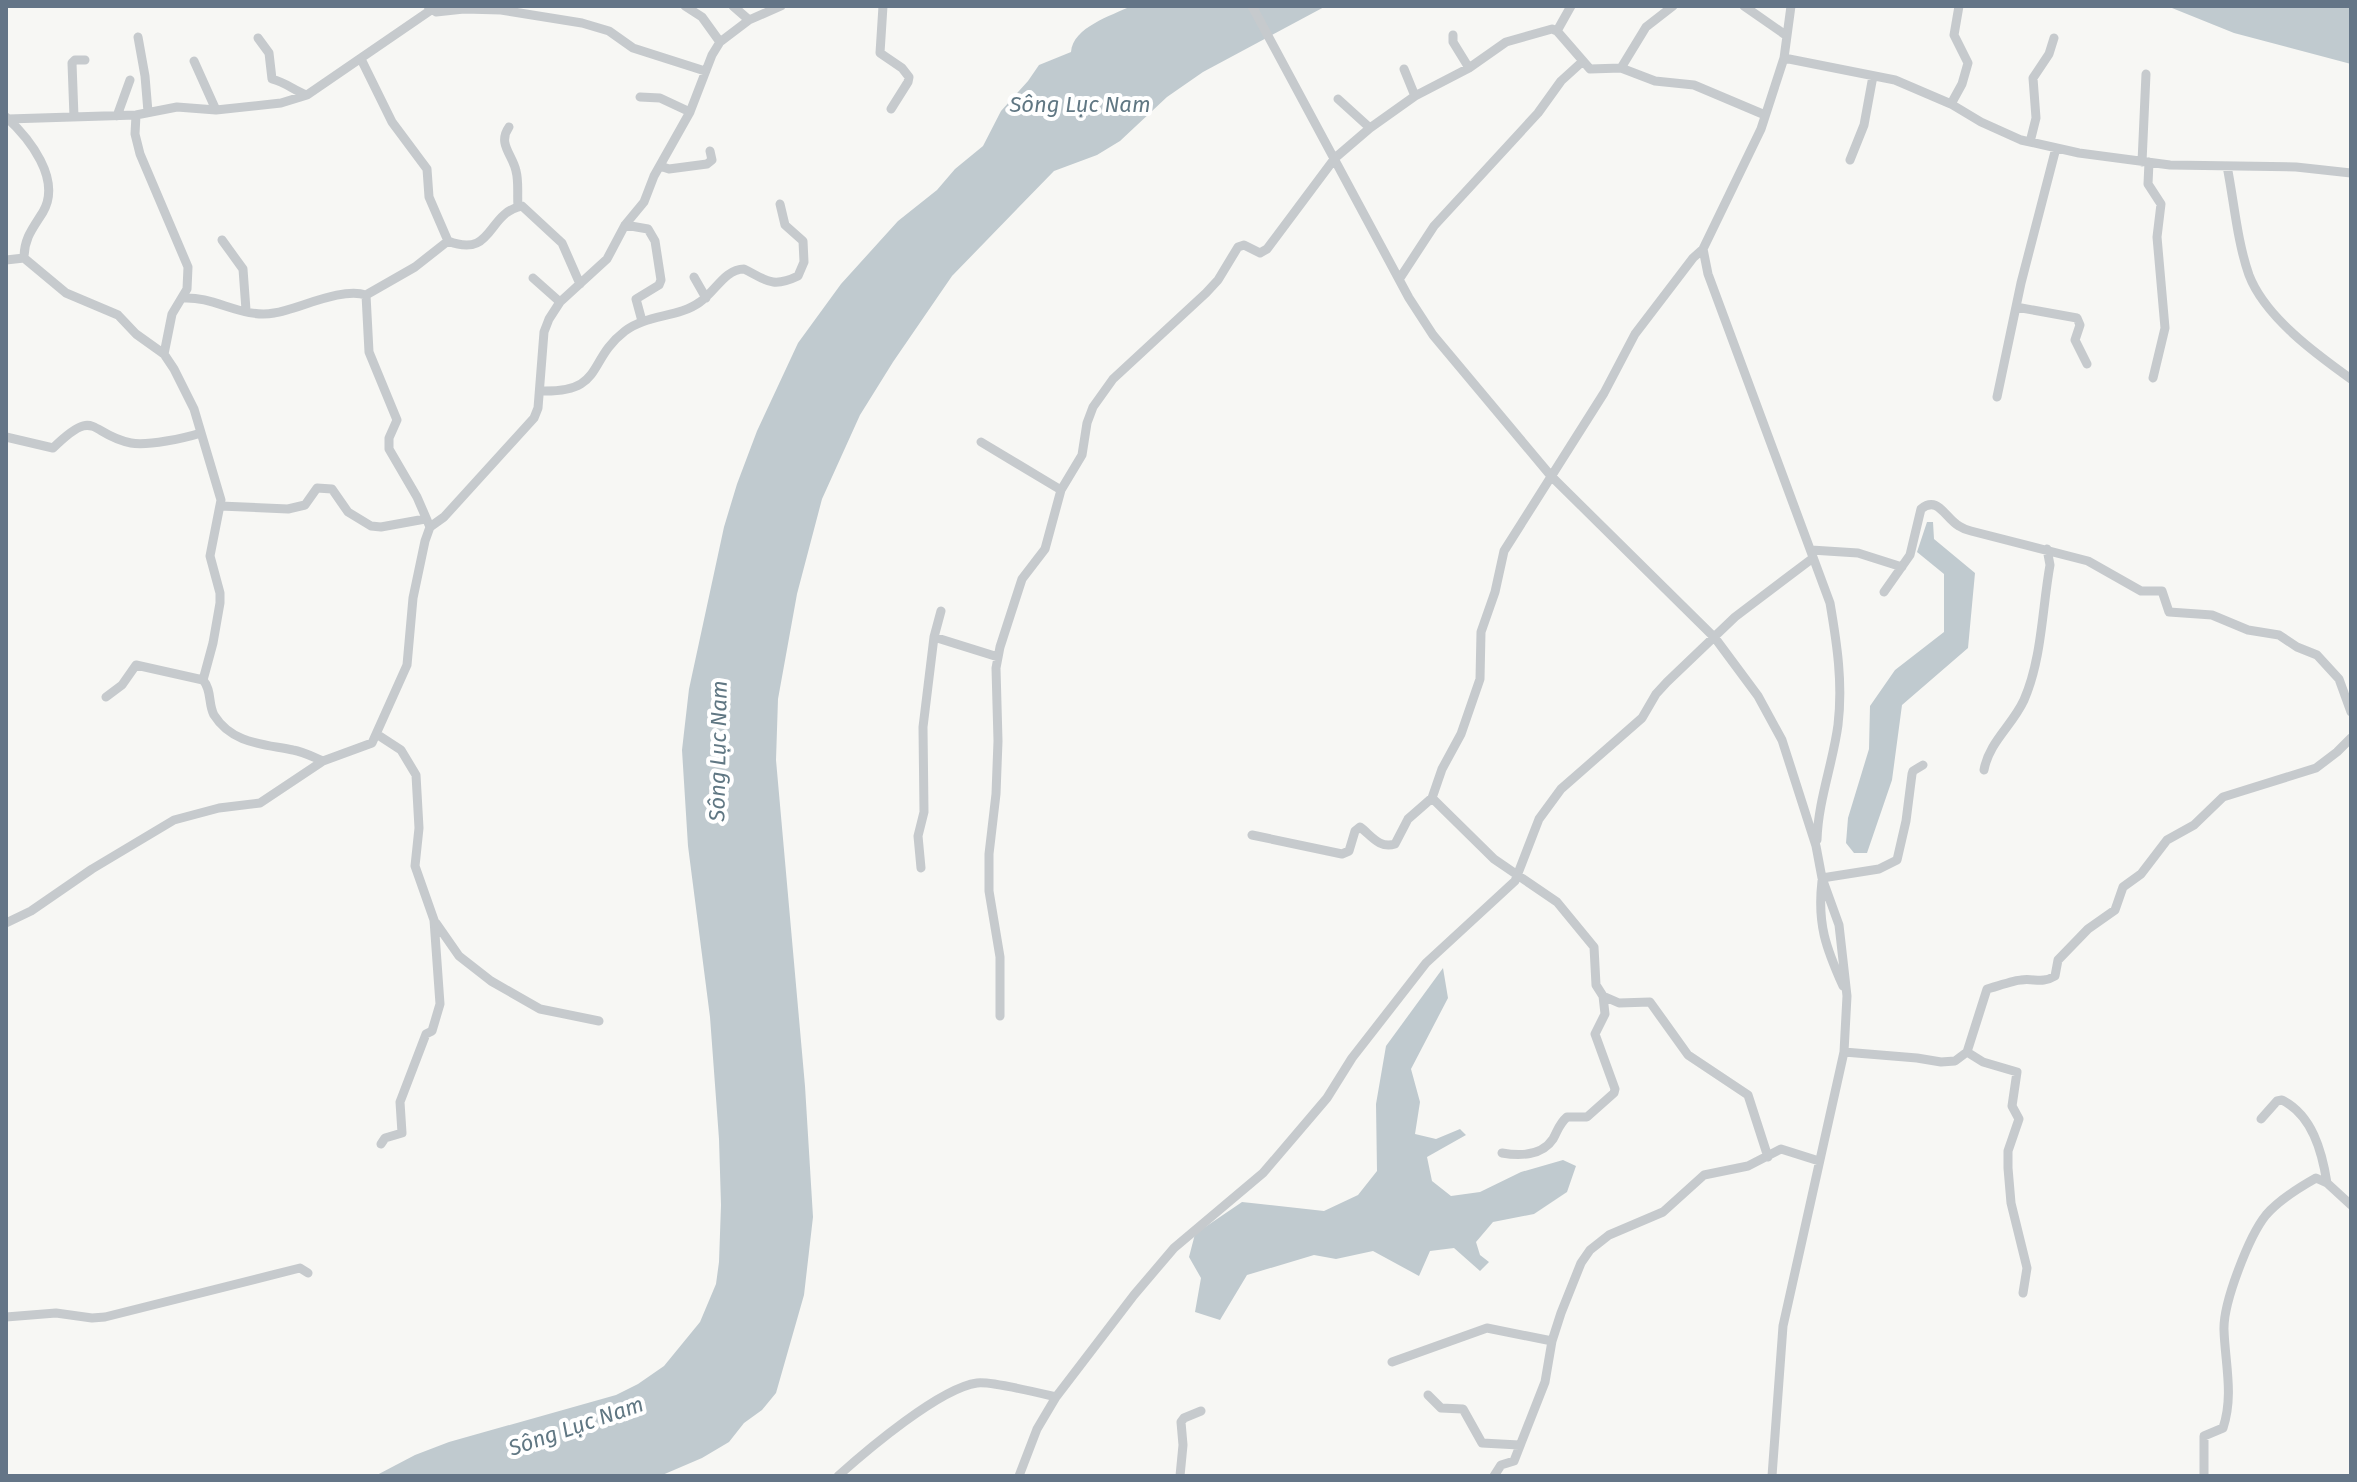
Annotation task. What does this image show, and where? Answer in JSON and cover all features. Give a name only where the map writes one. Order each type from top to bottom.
[{"type":"street","points":[[685,6],[702,17],[720,42]]},
{"type":"street","points":[[733,6],[749,20]]},
{"type":"street","points":[[220,506],[288,509],[305,505],[317,488],[329,488],[348,512],[371,526],[428,523],[444,517],[530,423],[538,408],[544,332],[560,302],[607,259],[625,225],[644,202],[690,112],[720,42],[764,10],[781,6]]},
{"type":"street","points":[[883,6],[880,53],[909,77],[891,109]]},
{"type":"street","points":[[1252,6],[1409,298],[1433,335],[1551,476],[1715,638],[1758,696],[1782,740],[1816,846],[1822,878],[1839,925],[1847,996],[1844,1052],[1783,1326],[1772,1476]]},
{"type":"street","points":[[1557,31],[1571,6]]},
{"type":"street","points":[[1621,68],[1651,22],[1673,6]]},
{"type":"street","points":[[1744,6],[1787,36]]},
{"type":"street","points":[[1252,835],[1342,854],[1349,851],[1355,831],[1360,827],[1377,842],[1391,846],[1408,819],[1432,798],[1442,769],[1461,734],[1480,679],[1481,632],[1495,592],[1500,561],[1604,393],[1635,334],[1703,249],[1765,115],[1784,58],[1791,6]]},
{"type":"street","points":[[1951,104],[1962,84],[1968,63],[1954,35],[1959,6]]},
{"type":"street","points":[[7,118],[136,115],[177,107],[216,110],[293,101],[361,59],[430,8],[443,13],[464,9],[501,10],[582,23],[609,31],[633,48],[705,71]]},
{"type":"street","points":[[1000,1016],[1000,957],[989,867],[998,741],[995,691],[998,657],[1022,579],[1045,549],[1061,490],[1082,455],[1087,423],[1102,392],[1206,293],[1218,280],[1238,247],[1244,245],[1260,253],[1267,249],[1335,158],[1415,96],[1469,68],[1506,42],[1546,29],[1557,31],[1583,61],[1596,70],[1621,68],[1655,81],[1694,85],[1765,115]]},
{"type":"street","points":[[1453,35],[1453,42],[1469,68]]},
{"type":"street","points":[[138,37],[148,112]]},
{"type":"street","points":[[258,38],[269,53],[272,79],[286,82],[307,95]]},
{"type":"street","points":[[2030,142],[2036,118],[2033,78],[2053,47],[2054,38]]},
{"type":"street","points":[[1784,58],[1895,80],[1951,104],[1981,122],[2030,142],[2056,148],[2146,162],[2296,167],[2351,173]]},
{"type":"street","points":[[361,59],[392,122],[427,169],[429,197],[448,241]]},
{"type":"street","points":[[74,117],[72,63],[85,60]]},
{"type":"street","points":[[194,61],[216,110]]},
{"type":"street","points":[[1400,278],[1434,226],[1538,113],[1561,81],[1583,61]]},
{"type":"street","points":[[1404,69],[1415,96]]},
{"type":"street","points":[[2146,74],[2146,162],[2148,184],[2160,200],[2157,237],[2165,328],[2153,378]]},
{"type":"street","points":[[1850,160],[1866,120],[1873,76]]},
{"type":"street","points":[[117,116],[130,80]]},
{"type":"street","points":[[640,97],[668,100],[690,112]]},
{"type":"street","points":[[1338,99],[1370,128]]},
{"type":"street","points":[[136,115],[135,142],[169,226],[187,261],[188,279],[183,298],[172,314],[164,354]]},
{"type":"street","points":[[7,118],[31,143],[46,182],[45,209],[29,230],[24,258]]},
{"type":"street","points":[[509,127],[505,138],[507,153],[516,167],[518,206]]},
{"type":"street","points":[[1997,397],[2056,148]]},
{"type":"street","points":[[660,166],[669,169],[707,164],[712,160],[710,151]]},
{"type":"street","points":[[2227,166],[2251,279],[2302,344],[2351,379]]},
{"type":"street","points":[[540,391],[577,388],[586,382],[624,331],[642,321],[686,311],[706,298],[731,271],[750,272],[766,281],[798,276],[804,262],[803,241],[785,225],[780,204]]},
{"type":"street","points":[[448,241],[472,246],[503,215],[518,206]]},
{"type":"street","points":[[518,206],[529,210],[562,243],[580,284]]},
{"type":"street","points":[[625,225],[648,229],[655,241],[660,283],[636,299],[642,321]]},
{"type":"street","points":[[222,240],[243,269],[246,310]]},
{"type":"street","points":[[183,298],[214,301],[272,314],[326,298],[366,295],[415,267],[448,241]]},
{"type":"street","points":[[1703,249],[1708,274],[1830,603],[1840,667],[1838,723],[1816,846]]},
{"type":"street","points":[[6,260],[24,258],[66,293],[118,315],[136,334],[164,354],[194,409],[219,489],[220,506],[210,556],[220,603],[203,680]]},
{"type":"street","points":[[694,277],[706,298]]},
{"type":"street","points":[[533,278],[560,302]]},
{"type":"street","points":[[6,923],[31,911],[92,869],[174,820],[219,808],[260,803],[323,761],[361,749],[378,735],[385,711],[407,665],[413,598],[428,523],[389,449],[389,438],[397,420],[369,352],[366,295]]},
{"type":"street","points":[[2016,307],[2077,318],[2080,325],[2075,340],[2087,364]]},
{"type":"street","points":[[6,437],[53,448],[69,432],[82,426],[98,427],[133,443],[201,433]]},
{"type":"street","points":[[981,442],[1061,490]]},
{"type":"street","points":[[1884,592],[1910,555],[1921,509],[1933,504],[1959,526],[1971,531],[2088,561],[2141,591],[2162,591],[2169,612],[2212,615],[2248,630],[2279,635],[2317,655],[2339,679],[2351,712]]},
{"type":"street","points":[[1984,770],[1987,752],[2014,717],[2029,686],[2050,565],[2047,549]]},
{"type":"street","points":[[1019,1476],[1037,1429],[1056,1397],[1164,1258],[1263,1173],[1327,1098],[1352,1058],[1426,963],[1518,877],[1530,839],[1552,800],[1642,718],[1661,688],[1735,617],[1812,554],[1858,553],[1902,567]]},
{"type":"street","points":[[921,868],[918,836],[924,812],[923,727],[934,637],[941,611]]},
{"type":"street","points":[[934,637],[998,657]]},
{"type":"street","points":[[106,697],[122,685],[136,665],[203,680],[208,686],[214,715],[233,734],[249,743],[296,750],[323,761]]},
{"type":"street","points":[[378,735],[401,750],[416,775],[419,828],[415,866],[434,920],[459,956],[491,981],[540,1009],[599,1021]]},
{"type":"street","points":[[1844,1052],[1955,1061],[1967,1052],[1987,989],[2009,985],[2019,979],[2042,982],[2055,976],[2058,960],[2088,929],[2115,910],[2123,887],[2141,874],[2167,840],[2194,825],[2223,797],[2316,768],[2351,738]]},
{"type":"street","points":[[1822,878],[1873,871],[1897,860],[1912,774],[1923,765]]},
{"type":"street","points":[[1432,798],[1466,834],[1518,877],[1551,896],[1591,943],[1595,952],[1596,985],[1603,996],[1605,1014],[1595,1034],[1614,1093],[1587,1117],[1567,1117],[1559,1124],[1551,1142],[1543,1148],[1518,1156],[1502,1153]]},
{"type":"street","points":[[1822,878],[1819,905],[1823,936],[1847,996]]},
{"type":"street","points":[[381,1144],[387,1137],[402,1133],[402,1094],[426,1034],[432,1031],[440,1009],[434,920]]},
{"type":"street","points":[[1603,996],[1619,1003],[1650,1002],[1688,1055],[1748,1095],[1768,1157]]},
{"type":"street","points":[[1967,1052],[1983,1062],[2017,1072],[2018,1075],[2012,1106],[2019,1119],[2008,1151],[2008,1168],[2011,1203],[2027,1268],[2023,1293]]},
{"type":"street","points":[[2261,1119],[2277,1101],[2282,1100],[2298,1109],[2317,1144],[2327,1183]]},
{"type":"street","points":[[1494,1476],[1501,1465],[1514,1461],[1545,1382],[1552,1341],[1581,1263],[1597,1243],[1663,1212],[1704,1175],[1748,1166],[1785,1150],[1819,1161]]},
{"type":"street","points":[[2204,1476],[2204,1436],[2221,1430],[2228,1412],[2224,1323],[2232,1287],[2259,1226],[2272,1209],[2316,1178],[2349,1199]]},
{"type":"street","points":[[6,1317],[56,1313],[105,1317],[300,1268],[308,1273]]},
{"type":"street","points":[[1392,1362],[1487,1328],[1552,1341]]},
{"type":"street","points":[[838,1476],[938,1397],[965,1385],[985,1383],[1056,1397]]},
{"type":"street","points":[[1428,1395],[1441,1408],[1463,1409],[1482,1443],[1519,1445]]},
{"type":"street","points":[[1180,1476],[1183,1445],[1181,1422],[1201,1411]]},
{"type":"water","name":"Sông Lục Nam","points":[[1131,6],[1326,6],[1203,72],[1167,97],[1120,141],[1097,155],[1054,171],[952,276],[860,415],[822,499],[797,594],[778,699],[776,760],[805,1086],[813,1217],[804,1295],[776,1393],[729,1442],[702,1458],[660,1476],[375,1476],[449,1442],[616,1395],[664,1366],[700,1322],[716,1284],[719,1262],[719,1139],[710,1017],[688,846],[682,750],[689,689],[724,527],[737,484],[757,431],[798,343],[841,284],[898,221],[937,190],[955,169],[983,146],[1001,111],[1039,65],[1071,52],[1073,43],[1086,29]]},
{"type":"water","points":[[2167,6],[2351,6],[2351,64],[2234,33]]},
{"type":"water","points":[[1927,522],[1933,522],[1934,539],[1975,573],[1968,648],[1902,705],[1892,780],[1867,853],[1854,853],[1846,843],[1848,818],[1869,749],[1870,706],[1895,670],[1944,632],[1944,574],[1917,552]]},
{"type":"water","points":[[1443,968],[1448,998],[1411,1069],[1420,1102],[1415,1134],[1436,1139],[1460,1129],[1466,1135],[1427,1157],[1432,1181],[1451,1196],[1480,1192],[1521,1172],[1563,1160],[1576,1166],[1567,1192],[1534,1214],[1493,1222],[1476,1242],[1480,1255],[1489,1262],[1480,1271],[1454,1248],[1430,1251],[1419,1276],[1373,1251],[1336,1259],[1314,1255],[1247,1275],[1220,1320],[1195,1312],[1201,1278],[1189,1257],[1195,1234],[1242,1202],[1324,1211],[1358,1195],[1377,1171],[1376,1104],[1386,1046]]}]
